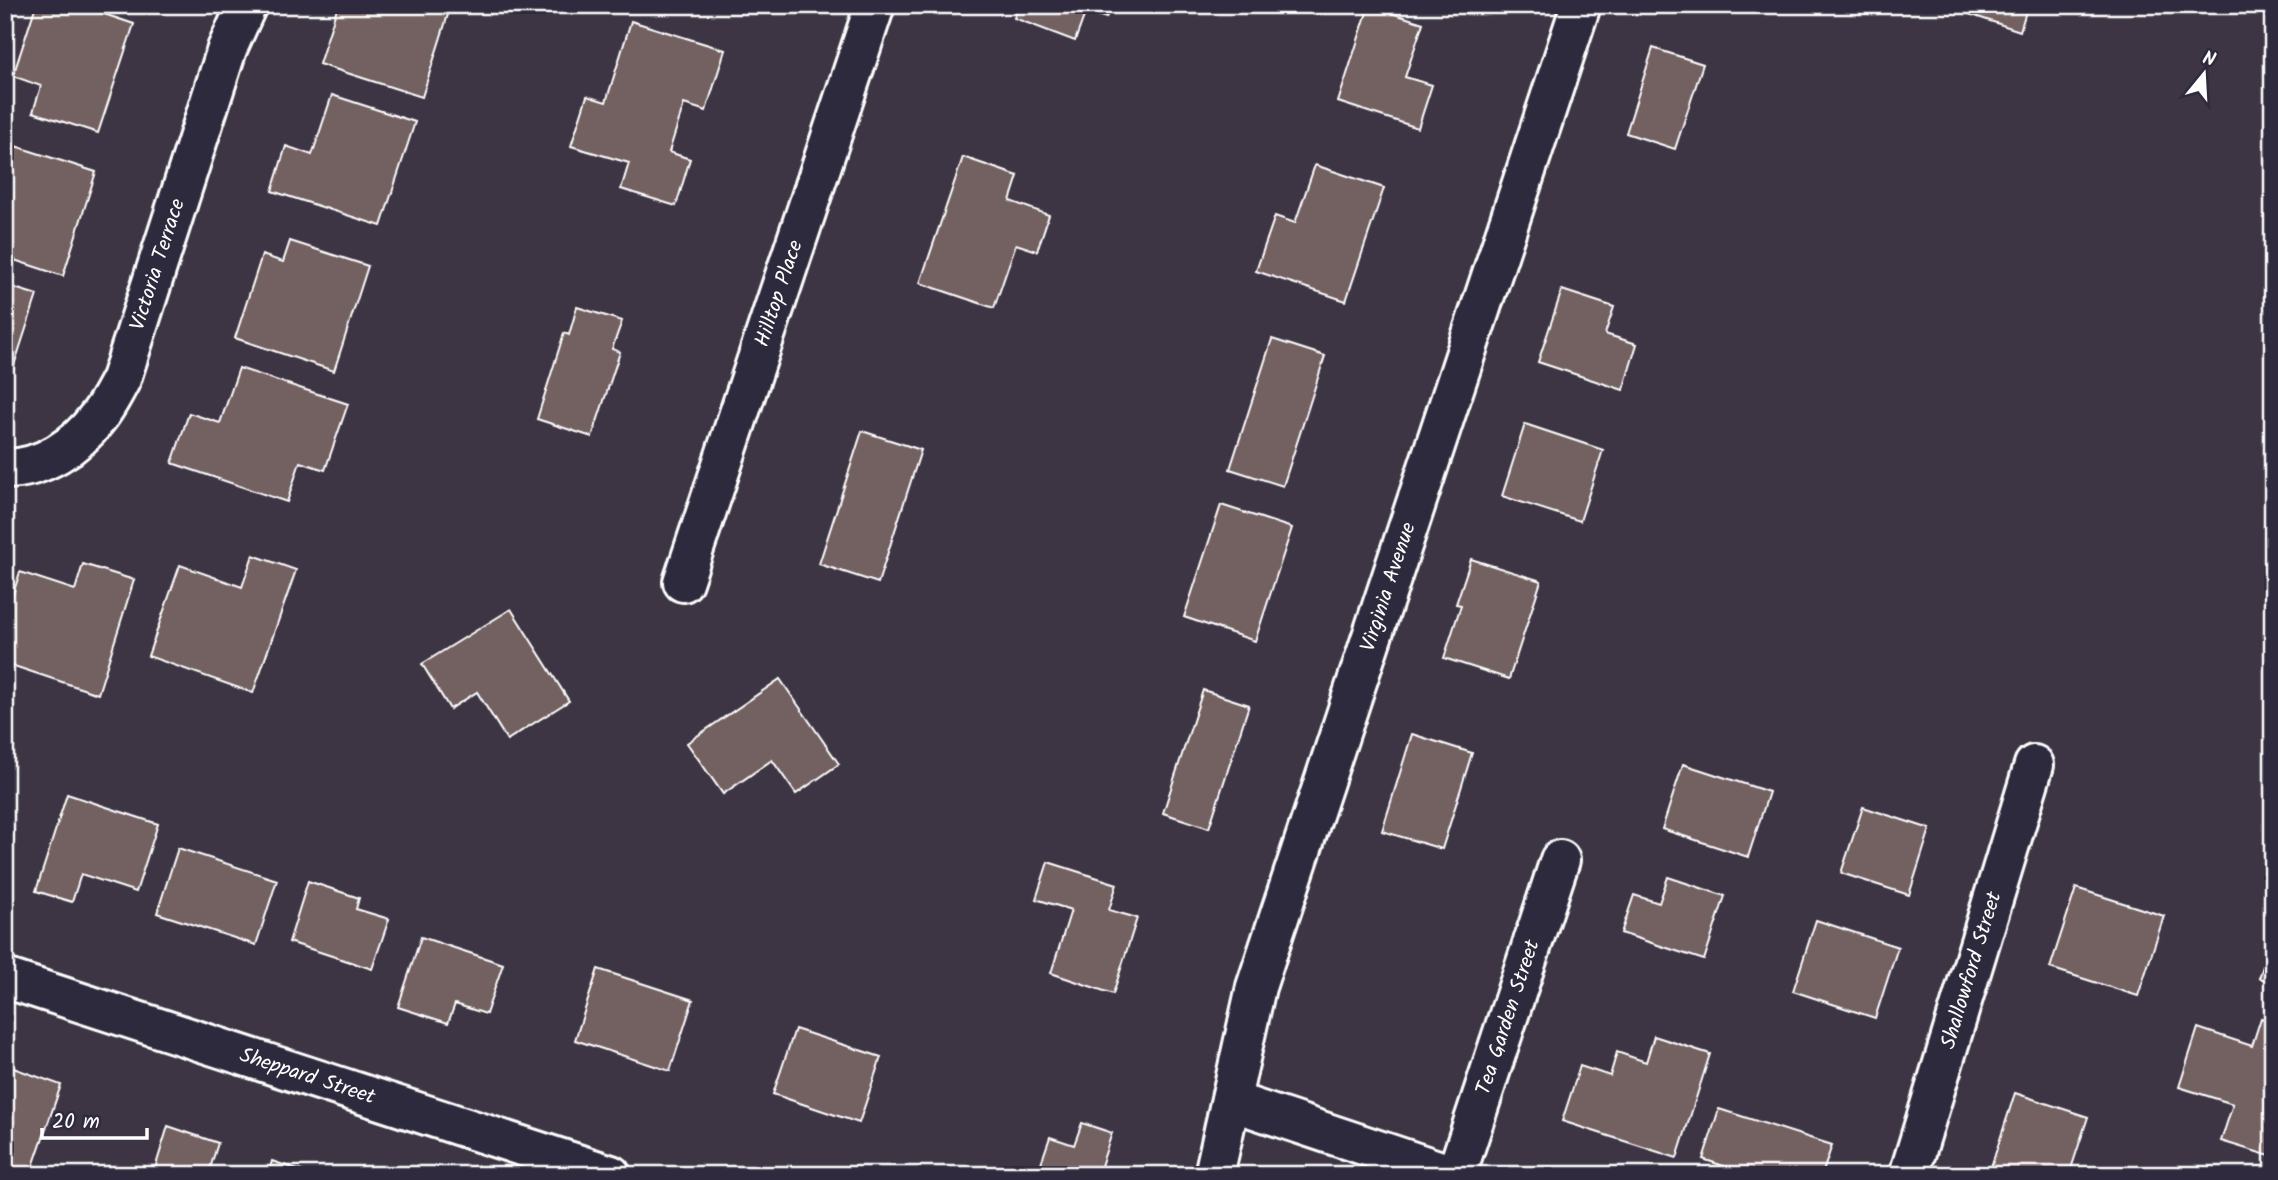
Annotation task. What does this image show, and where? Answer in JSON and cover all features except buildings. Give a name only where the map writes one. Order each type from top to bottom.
[{"type":"street","name":"Victoria Terrace","points":[[5,469],[44,462],[76,441],[98,418],[121,380],[227,49],[247,5]]},
{"type":"street","name":"Hilltop Place","points":[[683,582],[875,5]]},
{"type":"street","name":"Virginia Avenue","points":[[1214,1175],[1255,987],[1581,5]]},
{"type":"street","name":"Shallowford Street","points":[[1909,1175],[2034,765]]},
{"type":"street","name":"Tea Garden Street","points":[[1455,1175],[1560,860]]},
{"type":"street","name":"Sheppard Street","points":[[5,978],[611,1175]]},
{"type":"street","points":[[1231,1101],[1455,1175]]}]
